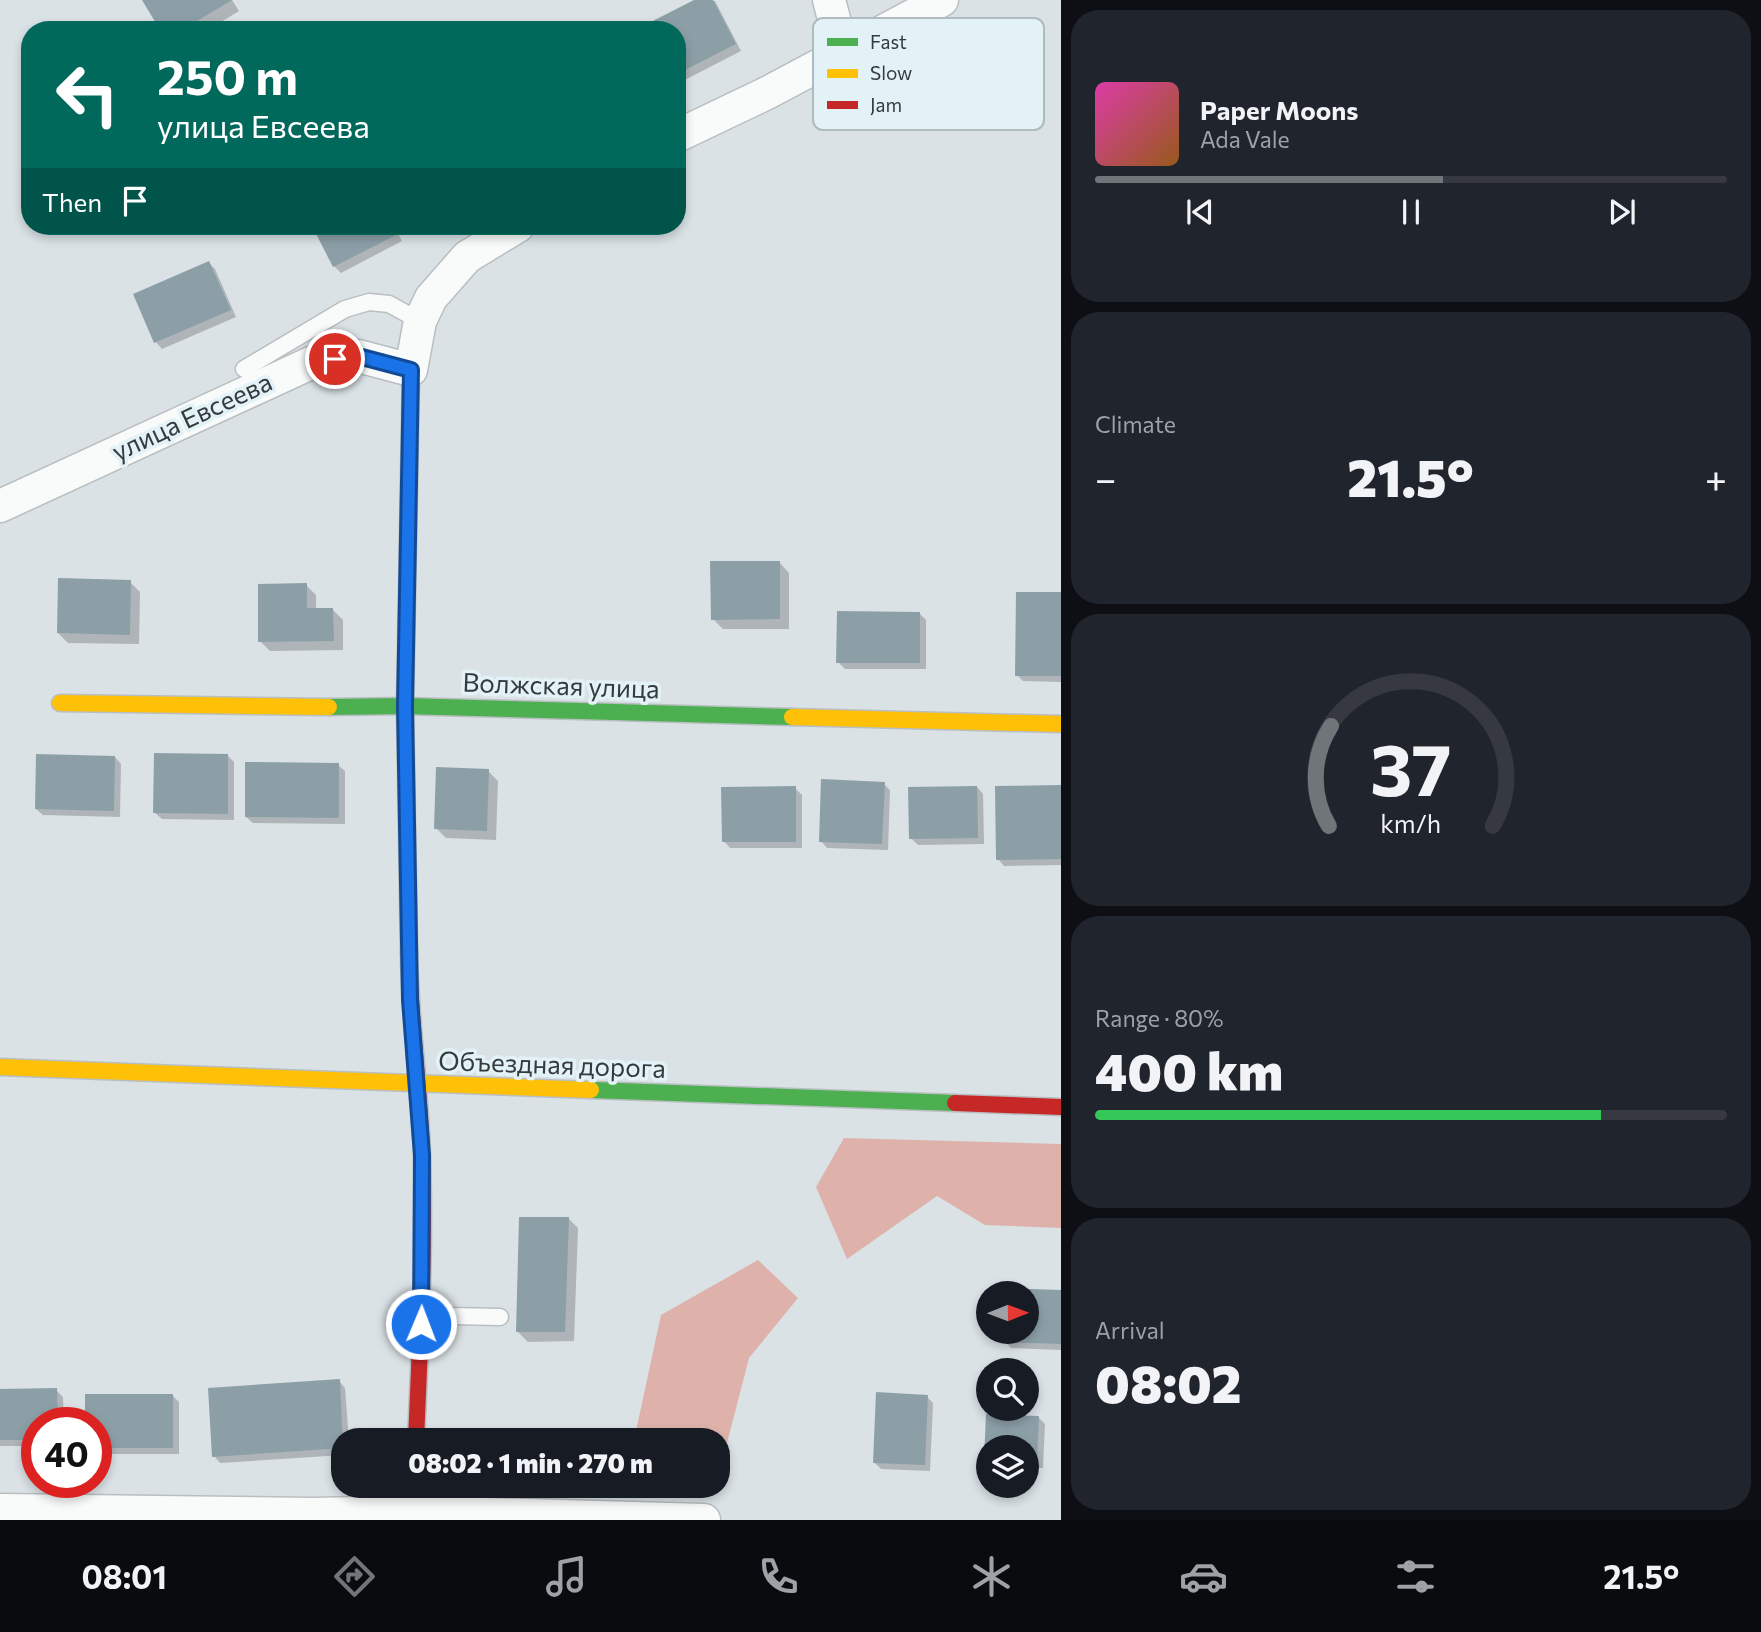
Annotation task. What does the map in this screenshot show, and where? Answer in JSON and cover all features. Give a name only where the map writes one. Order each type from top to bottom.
[{"type":"street","points":[[829,0],[834,18]]},
{"type":"street","points":[[908,18],[942,0]]},
{"type":"street","points":[[686,132],[813,68]]},
{"type":"street","points":[[417,1428],[422,1300],[422,1155],[410,1000],[405,706],[411,370],[419,321],[431,299],[467,257],[503,235]]},
{"type":"street","name":"улица Евсеева","points":[[0,506],[313,362],[358,356],[411,370]]},
{"type":"street","name":"Волжская улица","points":[[60,703],[405,706],[1061,724]]},
{"type":"street","name":"Объездная дорога","points":[[0,1067],[1061,1107]]},
{"type":"street","points":[[0,1510],[313,1514],[414,1506],[704,1520]]},
{"type":"lane","points":[[244,369],[345,309],[369,302],[389,304],[419,321]]},
{"type":"lane","points":[[422,1300],[451,1316],[499,1317]]},
{"type":"shaded area","points":[[844,1138],[1061,1144],[1061,1228],[985,1225],[937,1196],[847,1259],[816,1187]]},
{"type":"shaded area","points":[[758,1260],[798,1298],[749,1358],[730,1432],[730,1428],[637,1428],[661,1315]]},
{"type":"building","points":[[142,0],[232,0],[197,21],[155,21]]},
{"type":"building","points":[[694,0],[713,0],[736,44],[686,69],[686,21],[653,21]]},
{"type":"building","points":[[317,235],[396,235],[333,267]]},
{"type":"building","points":[[209,261],[231,310],[154,343],[133,294]]},
{"type":"building","points":[[710,561],[780,561],[780,619],[711,620]]},
{"type":"building","points":[[58,578],[131,580],[130,635],[57,633]]},
{"type":"building","points":[[307,583],[307,608],[333,608],[334,641],[258,642],[258,584]]},
{"type":"building","points":[[1016,592],[1061,592],[1061,676],[1015,676]]},
{"type":"building","points":[[837,611],[920,612],[920,663],[836,663]]},
{"type":"building","points":[[154,753],[228,754],[228,814],[153,813]]},
{"type":"building","points":[[36,754],[115,756],[114,811],[35,809]]},
{"type":"building","points":[[245,762],[339,763],[339,818],[245,817]]},
{"type":"building","points":[[436,767],[489,769],[487,831],[434,829]]},
{"type":"building","points":[[821,779],[885,782],[882,844],[819,842]]},
{"type":"building","points":[[1061,785],[1061,859],[996,860],[995,786]]},
{"type":"building","points":[[796,786],[796,842],[722,842],[721,787]]},
{"type":"building","points":[[977,786],[978,838],[909,839],[908,787]]},
{"type":"building","points":[[519,1217],[569,1217],[565,1332],[516,1332]]},
{"type":"building","points":[[1040,1289],[1061,1290],[1061,1344],[1040,1343]]},
{"type":"building","points":[[340,1379],[342,1428],[331,1428],[331,1449],[212,1457],[208,1388]]},
{"type":"building","points":[[57,1388],[58,1407],[21,1407],[21,1440],[0,1440],[0,1389]]},
{"type":"building","points":[[876,1392],[928,1395],[925,1465],[873,1463]]},
{"type":"building","points":[[85,1394],[173,1394],[173,1448],[112,1448],[112,1407],[85,1407]]},
{"type":"building","points":[[986,1421],[1039,1421],[1038,1435],[985,1435]]},
{"type":"traffic: fast","points":[[329,707],[405,706],[792,717]]},
{"type":"traffic: fast","points":[[591,1090],[955,1103]]},
{"type":"traffic: slow","points":[[409,953],[405,706],[411,370]]},
{"type":"traffic: slow","points":[[60,703],[329,707]]},
{"type":"traffic: slow","points":[[792,717],[1061,724]]},
{"type":"traffic: slow","points":[[0,1067],[591,1090]]},
{"type":"traffic: jam","points":[[409,953],[423,1192],[417,1428]]},
{"type":"traffic: jam","points":[[955,1103],[1061,1107]]},
{"type":"route","points":[[335,359],[358,356],[411,370],[405,706],[410,1000],[422,1155],[421,1324]]}]
